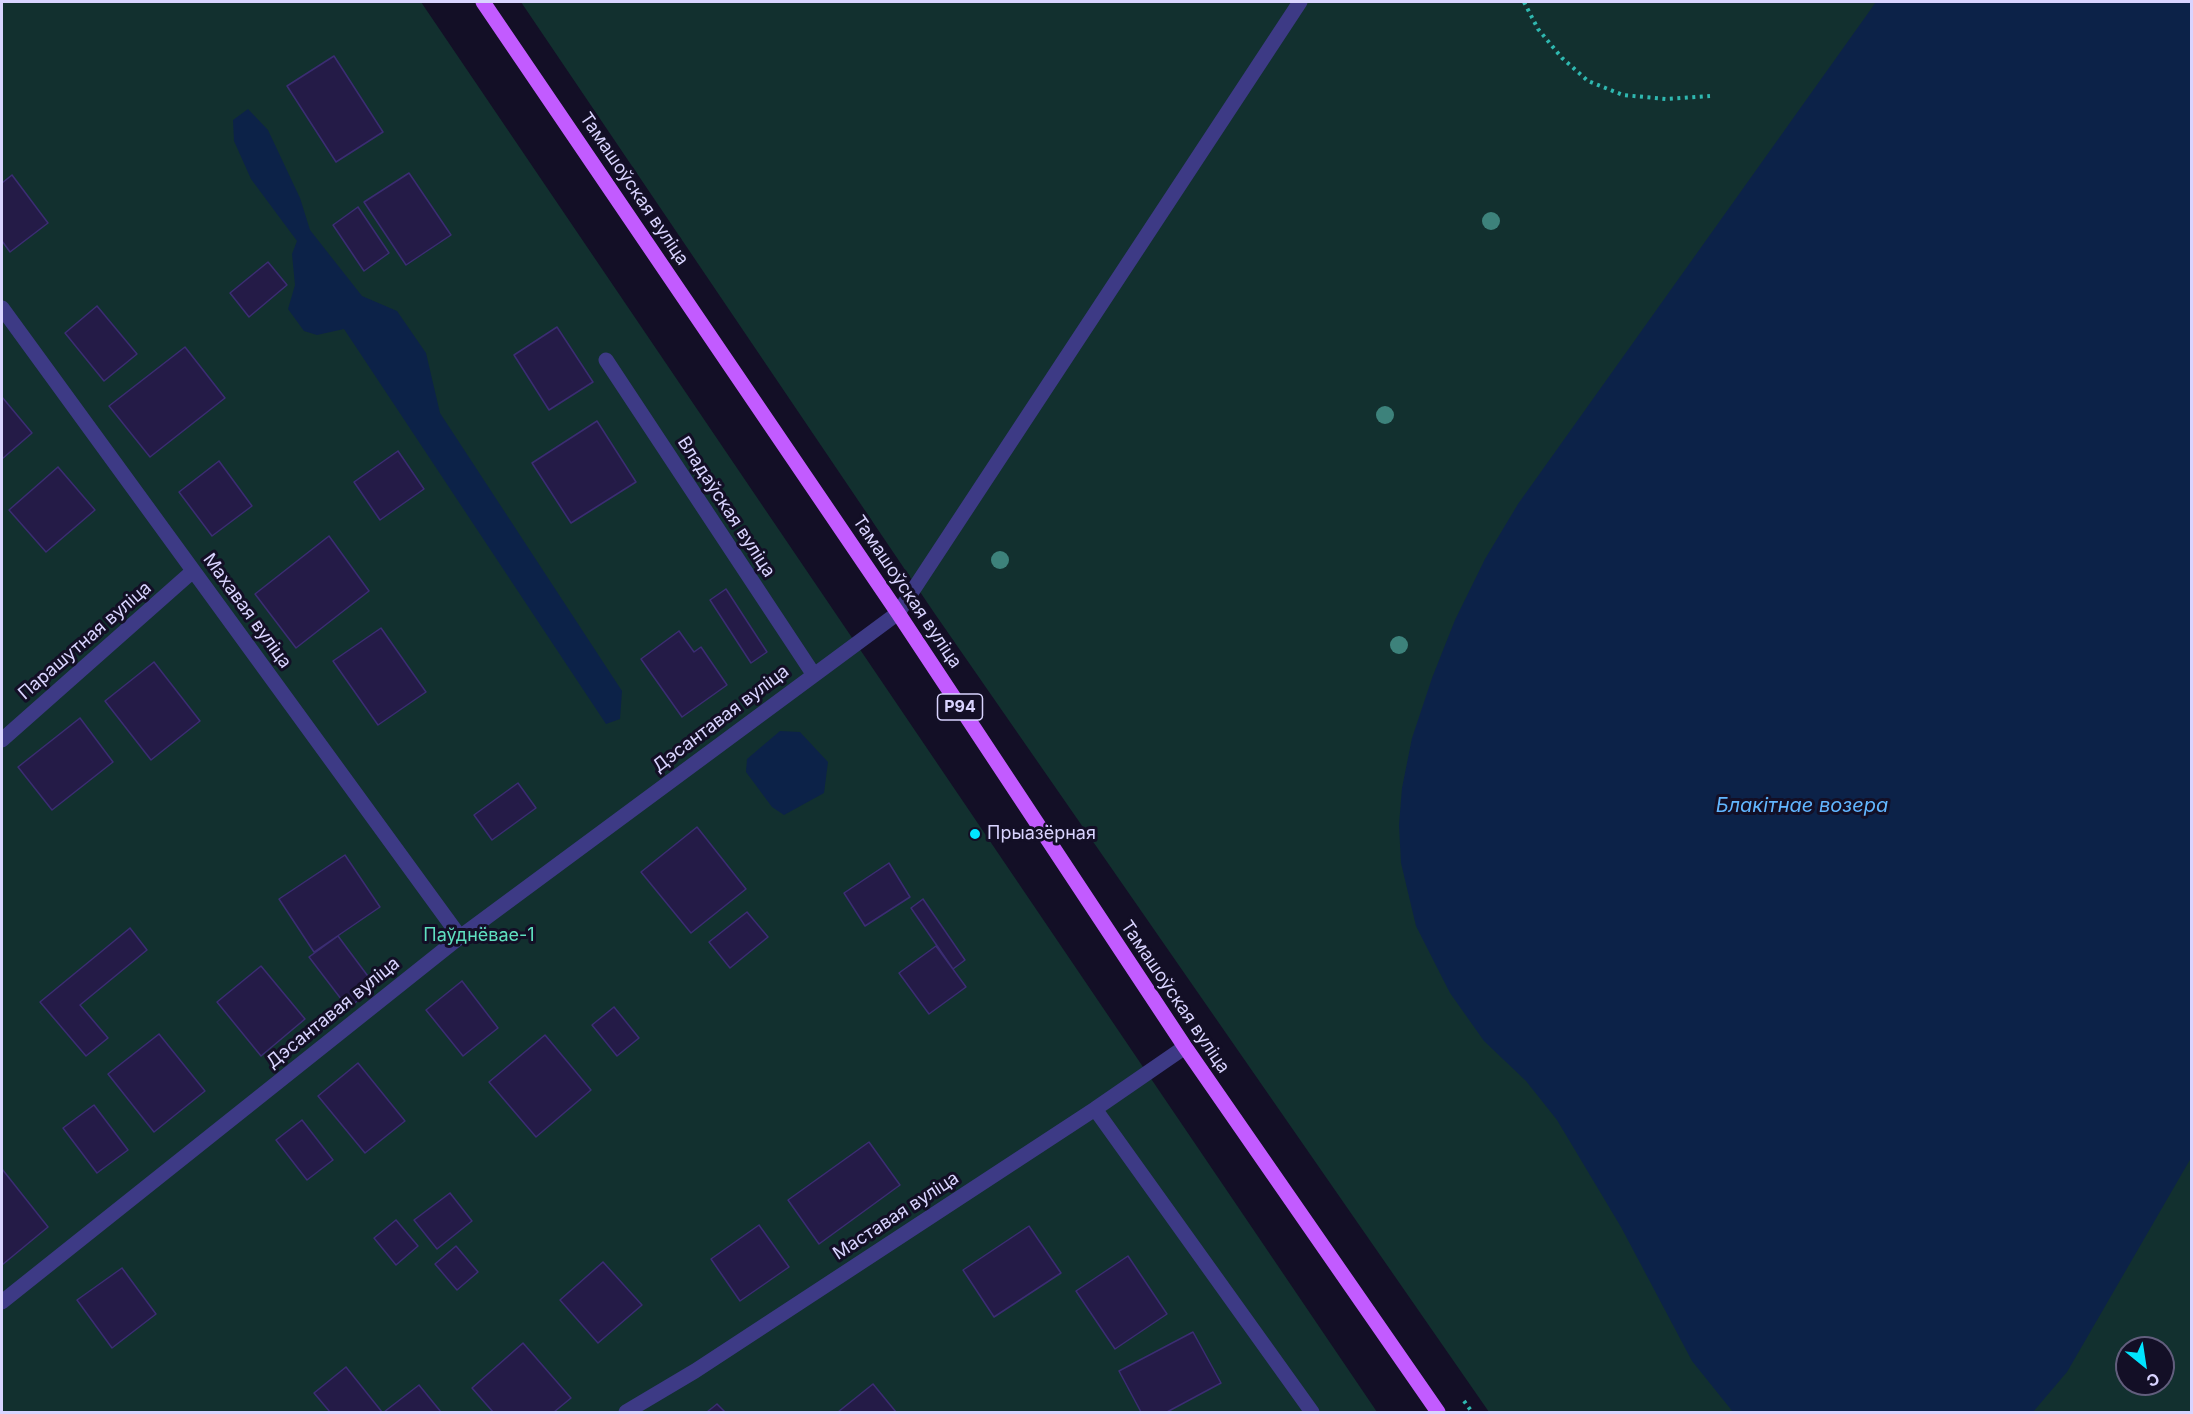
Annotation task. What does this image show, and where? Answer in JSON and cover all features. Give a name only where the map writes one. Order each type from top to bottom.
[{"type":"main road","name":"Тамашоўская вуліца","points":[[483,2],[898,613],[1185,1047],[1438,1413]]},
{"type":"lane","points":[[898,613],[1300,2]]},
{"type":"lane","name":"Махавая вуліца","points":[[2,308],[460,937]]},
{"type":"lane","name":"Владаўская вуліца","points":[[606,360],[814,675]]},
{"type":"lane","name":"Парашутная вуліца","points":[[2,740],[193,571]]},
{"type":"lane","name":"Дэсантавая вуліца","points":[[2,1302],[460,937],[898,613]]},
{"type":"lane","name":"Маставая вуліца","points":[[626,1413],[695,1371],[1095,1109],[1185,1047]]},
{"type":"lane","points":[[1095,1109],[1312,1413]]},
{"type":"path","points":[[1524,2],[1538,28],[1562,58],[1588,81],[1623,95],[1666,99],[1710,96]]},
{"type":"green space","name":"Паўднёвае-1","points":[[2,2],[421,2],[1377,1412],[2,1412]]},
{"type":"green space","points":[[521,2],[2191,2],[2191,1412],[1489,1412],[935,614]]},
{"type":"water","name":"Блакітнае возера","points":[[1876,2],[2191,2],[2191,1158],[2067,1372],[2033,1412],[1733,1412],[1692,1361],[1621,1227],[1557,1120],[1526,1081],[1484,1041],[1450,993],[1416,926],[1401,863],[1399,825],[1402,788],[1412,738],[1455,620],[1485,559],[1518,504]]},
{"type":"water","points":[[248,109],[268,130],[300,198],[310,230],[362,296],[397,311],[426,353],[440,413],[622,691],[620,719],[606,724],[344,329],[317,335],[304,331],[288,309],[295,285],[292,254],[297,241],[251,179],[234,141],[233,120]]},
{"type":"water","points":[[780,731],[800,732],[828,762],[824,793],[784,815],[772,807],[746,772],[747,759]]},
{"type":"building","points":[[334,56],[383,132],[336,162],[287,86]]},
{"type":"building","points":[[409,173],[451,235],[406,265],[364,202]]},
{"type":"building","points":[[12,175],[48,223],[10,252],[2,241],[2,183]]},
{"type":"building","points":[[358,207],[389,253],[364,271],[333,225]]},
{"type":"building","points":[[268,262],[287,285],[249,317],[230,293]]},
{"type":"building","points":[[97,306],[137,354],[104,381],[65,333]]},
{"type":"building","points":[[557,327],[593,382],[549,410],[514,355]]},
{"type":"building","points":[[185,347],[225,398],[150,457],[109,406]]},
{"type":"building","points":[[2,397],[32,433],[2,459]]},
{"type":"building","points":[[597,421],[636,482],[571,523],[532,463]]},
{"type":"building","points":[[398,451],[424,489],[380,520],[354,482]]},
{"type":"building","points":[[219,461],[252,506],[212,536],[179,492]]},
{"type":"building","points":[[58,467],[95,510],[46,552],[9,510]]},
{"type":"building","points":[[329,536],[369,591],[296,648],[255,594]]},
{"type":"building","points":[[726,589],[767,652],[751,663],[710,600]]},
{"type":"building","points":[[381,628],[426,692],[378,725],[333,661]]},
{"type":"building","points":[[679,631],[694,652],[701,647],[727,685],[682,717],[641,659]]},
{"type":"building","points":[[154,662],[200,721],[151,760],[105,701]]},
{"type":"building","points":[[80,718],[113,762],[52,810],[18,767]]},
{"type":"building","points":[[518,783],[536,808],[492,840],[474,815]]},
{"type":"building","points":[[697,827],[746,889],[691,933],[641,872]]},
{"type":"building","points":[[345,855],[380,907],[314,952],[279,899]]},
{"type":"building","points":[[889,863],[910,897],[865,926],[844,893]]},
{"type":"building","points":[[923,899],[965,960],[953,969],[911,908]]},
{"type":"building","points":[[747,912],[768,937],[730,968],[709,942]]},
{"type":"building","points":[[130,928],[147,950],[80,1005],[108,1038],[86,1056],[40,1002]]},
{"type":"building","points":[[338,936],[376,987],[348,1008],[309,957]]},
{"type":"building","points":[[936,946],[966,987],[929,1014],[899,973]]},
{"type":"building","points":[[261,966],[305,1019],[261,1056],[217,1002]]},
{"type":"building","points":[[462,981],[498,1028],[463,1056],[426,1010]]},
{"type":"building","points":[[614,1007],[639,1038],[617,1056],[592,1025]]},
{"type":"building","points":[[159,1034],[205,1091],[154,1132],[108,1074]]},
{"type":"building","points":[[545,1035],[591,1090],[536,1137],[489,1082]]},
{"type":"building","points":[[358,1063],[405,1121],[365,1153],[318,1096]]},
{"type":"building","points":[[94,1105],[128,1150],[97,1173],[63,1128]]},
{"type":"building","points":[[302,1120],[333,1160],[307,1180],[276,1140]]},
{"type":"building","points":[[869,1142],[900,1185],[819,1244],[788,1200]]},
{"type":"building","points":[[2,1169],[48,1227],[2,1265]]},
{"type":"building","points":[[450,1193],[472,1221],[437,1249],[414,1220]]},
{"type":"building","points":[[396,1220],[418,1246],[396,1265],[374,1238]]},
{"type":"building","points":[[759,1225],[789,1267],[740,1301],[711,1259]]},
{"type":"building","points":[[1029,1226],[1061,1273],[994,1317],[963,1270]]},
{"type":"building","points":[[456,1246],[478,1272],[457,1290],[435,1264]]},
{"type":"building","points":[[1128,1256],[1167,1314],[1115,1349],[1076,1291]]},
{"type":"building","points":[[603,1262],[642,1305],[598,1343],[560,1300]]},
{"type":"building","points":[[122,1268],[156,1314],[112,1348],[77,1300]]},
{"type":"building","points":[[1193,1332],[1221,1383],[1167,1412],[1141,1412],[1119,1371]]},
{"type":"building","points":[[523,1343],[571,1398],[554,1412],[493,1412],[472,1388]]},
{"type":"building","points":[[346,1367],[382,1412],[330,1412],[314,1393]]},
{"type":"building","points":[[873,1384],[896,1412],[838,1412]]},
{"type":"building","points":[[419,1385],[441,1412],[384,1412]]},
{"type":"building","points":[[717,1404],[725,1412],[707,1412]]},
{"type":"place","name":"Прыазёрная","points":[[975,834]]}]
